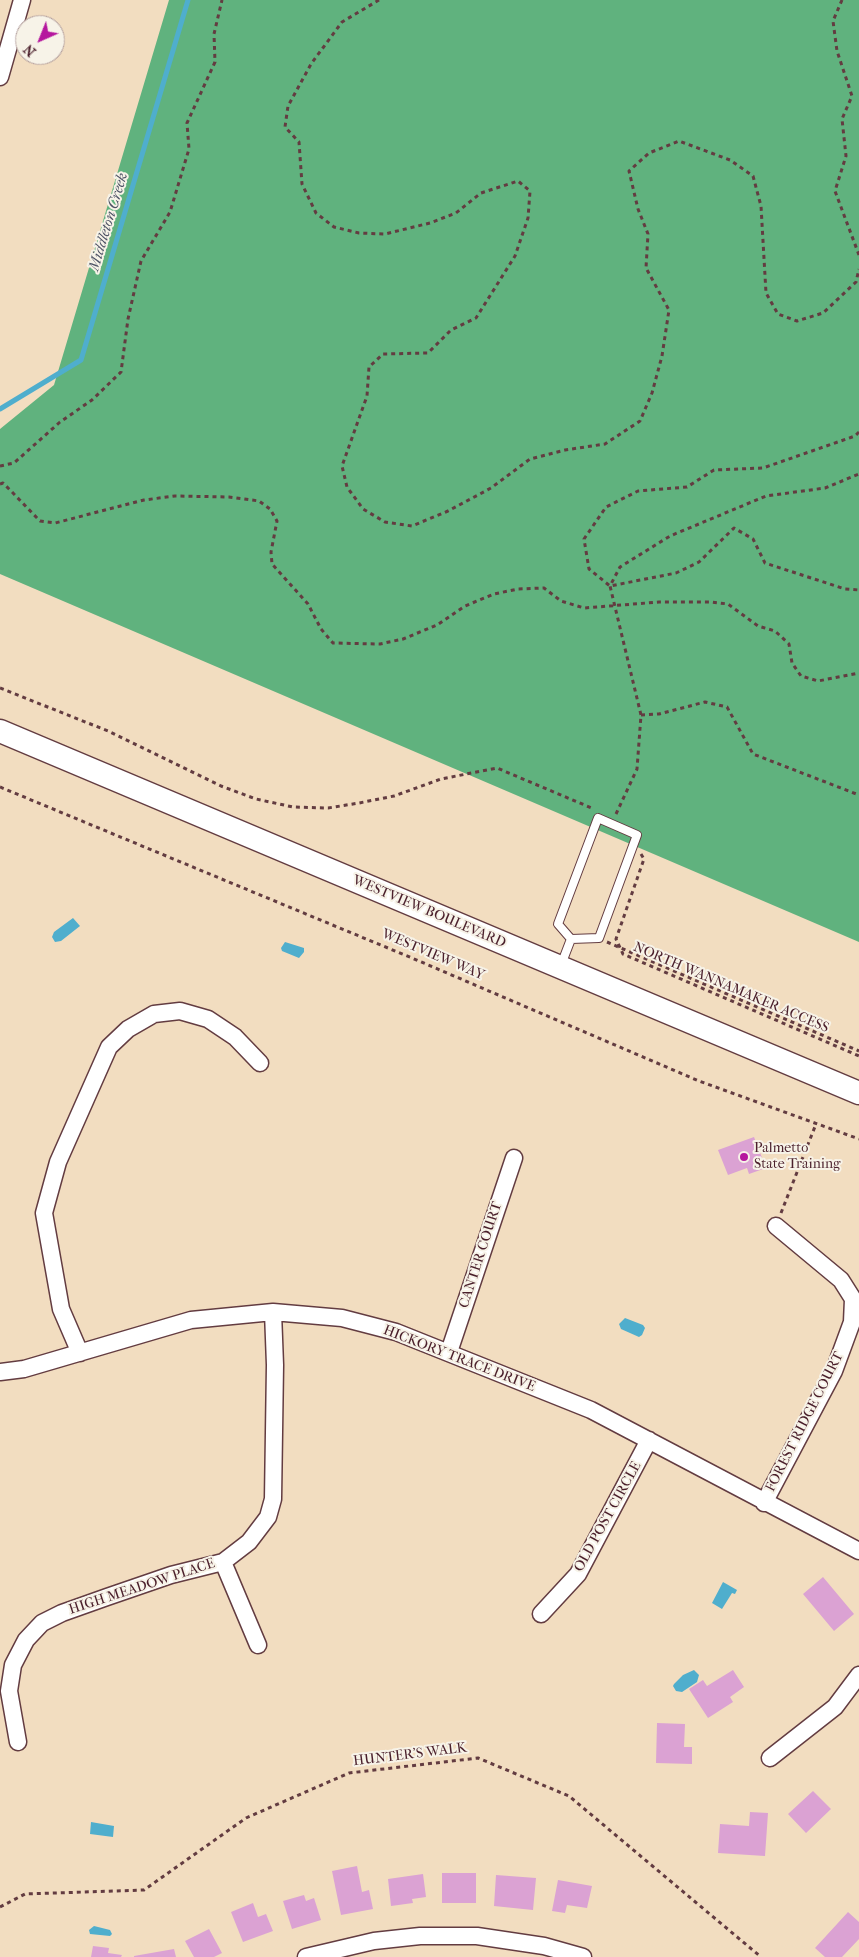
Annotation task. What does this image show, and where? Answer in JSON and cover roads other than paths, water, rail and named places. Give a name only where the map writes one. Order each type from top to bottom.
[{"type":"street","points":[[0,77],[22,0]]},
{"type":"street","name":"WESTVIEW BOULEVARD","points":[[0,731],[859,1093]]},
{"type":"street","points":[[80,1353],[61,1309],[44,1212],[58,1162],[109,1047],[128,1029],[154,1014],[180,1010],[208,1018],[236,1037],[260,1063]]},
{"type":"street","name":"CANTER COURT","points":[[449,1352],[514,1158]]},
{"type":"street","name":"FOREST RIDGE COURT","points":[[764,1503],[834,1371],[852,1322],[852,1299],[841,1280],[776,1226]]},
{"type":"street","name":"HICKORY TRACE DRIVE","points":[[0,1372],[24,1369],[191,1320],[229,1314],[273,1312],[342,1318],[396,1332],[591,1410],[764,1503],[859,1551]]},
{"type":"street","name":"HIGH MEADOW PLACE","points":[[18,1742],[9,1691],[14,1665],[26,1640],[42,1623],[62,1613],[171,1575],[223,1562],[249,1542],[268,1517],[273,1499],[275,1365],[273,1312]]},
{"type":"street","name":"OLD POST CIRCLE","points":[[541,1614],[578,1574],[649,1440]]},
{"type":"street","points":[[223,1562],[258,1645]]},
{"type":"street","points":[[770,1758],[835,1707],[859,1675]]},
{"type":"street","points":[[306,1957],[374,1941],[428,1936],[477,1936],[544,1946],[583,1957]]},
{"type":"lane","points":[[598,818],[637,835],[599,938],[571,939],[558,924],[598,818]]},
{"type":"lane","points":[[560,967],[571,939]]},
{"type":"water","points":[[73,918],[80,926],[61,941],[55,942],[52,937],[54,932]]},
{"type":"water","points":[[285,942],[304,948],[304,952],[299,958],[282,951],[281,948]]},
{"type":"water","points":[[625,1318],[643,1325],[645,1328],[642,1335],[639,1337],[621,1329],[619,1324]]},
{"type":"water","points":[[723,1582],[737,1590],[735,1594],[732,1593],[722,1609],[712,1603]]},
{"type":"water","points":[[694,1670],[699,1675],[697,1682],[682,1692],[676,1691],[673,1686],[674,1684],[683,1675]]},
{"type":"water","points":[[91,1822],[114,1826],[113,1837],[90,1834]]},
{"type":"water","points":[[94,1926],[110,1930],[112,1934],[110,1936],[90,1934],[89,1930]]},
{"type":"waterway","name":"Middleton Creek","points":[[0,409],[81,360],[188,0]]},
{"type":"place","name":"Palmetto State Training","points":[[744,1157]]}]
